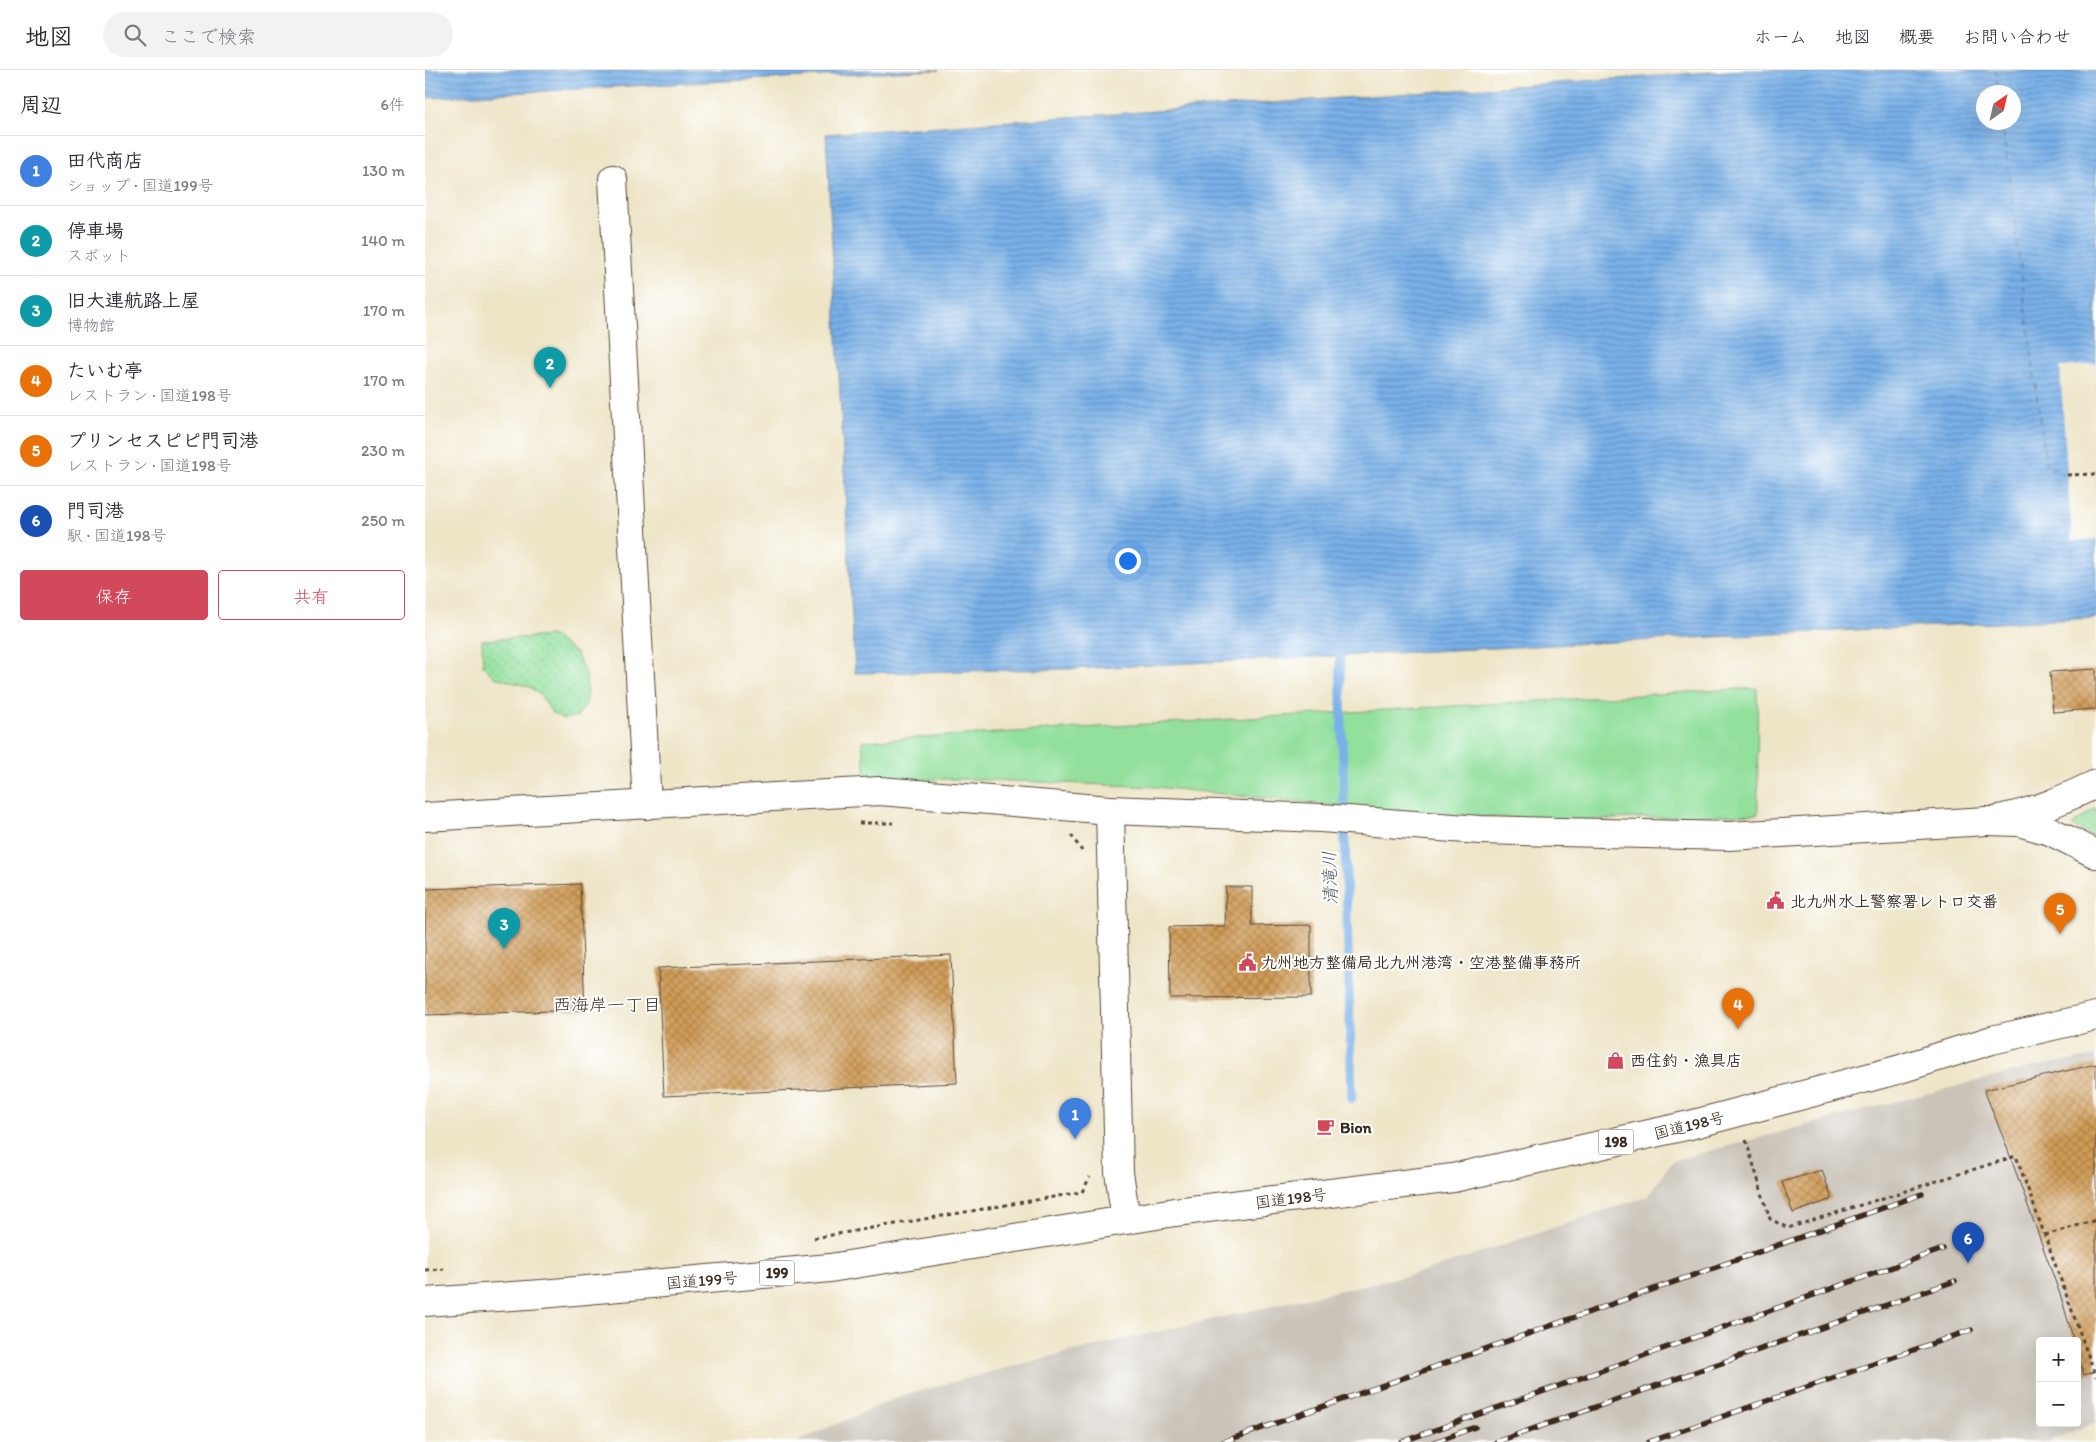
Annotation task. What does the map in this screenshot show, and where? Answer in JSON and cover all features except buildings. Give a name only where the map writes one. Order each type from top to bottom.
[{"type":"main road","points":[[613,179],[647,805]]},
{"type":"main road","points":[[1987,821],[2021,815],[2096,784]]},
{"type":"main road","points":[[425,817],[880,791],[1110,810],[1321,818],[1480,830],[1729,836],[1987,821],[2019,822],[2050,831],[2096,854]]},
{"type":"main road","points":[[1110,810],[1119,1172],[1126,1220]]},
{"type":"main road","name":"国道198号","points":[[1126,1220],[1175,1212],[1453,1178],[1690,1125],[1897,1070],[1992,1040],[2096,1016]]},
{"type":"main road","name":"国道199号","points":[[425,1302],[542,1294],[830,1268],[1126,1220]]},
{"type":"path","points":[[2067,475],[2096,474]]},
{"type":"path","points":[[851,824],[900,823]]},
{"type":"path","points":[[1067,827],[1086,857]]},
{"type":"path","points":[[1744,1134],[1770,1219],[1788,1228],[2016,1156],[2096,1375]]},
{"type":"path","points":[[812,1238],[1082,1192],[1092,1175]]},
{"type":"path","points":[[2045,1235],[2096,1220]]},
{"type":"path","points":[[425,1270],[453,1269]]},
{"type":"shaded area","points":[[2096,1056],[2096,1422],[2050,1442],[796,1442],[903,1395],[1047,1357],[1426,1271],[1648,1196],[1672,1161],[2032,1067]]},
{"type":"green space","points":[[553,636],[576,653],[586,676],[586,704],[578,716],[563,719],[552,713],[542,697],[530,687],[494,677],[483,666],[482,640]]},
{"type":"green space","points":[[1757,688],[1758,814],[1555,821],[1366,809],[1156,787],[967,779],[866,779],[862,741]]},
{"type":"green space","points":[[2096,808],[2096,839],[2072,825]]},
{"type":"water","points":[[425,70],[939,70],[425,98]]},
{"type":"water","points":[[1742,70],[2096,70],[2096,618],[1072,669],[855,673],[826,134]]},
{"type":"pier","points":[[2096,364],[2096,539],[2072,541],[2060,367]]},
{"type":"waterway","name":"清滝川","points":[[1340,656],[1352,1099]]},
{"type":"ferry route","points":[[1996,70],[1997,85]]},
{"type":"ferry route","points":[[2003,130],[2046,466],[2067,475]]},
{"type":"railway","points":[[1223,1442],[1922,1194]]},
{"type":"railway","points":[[1401,1442],[1943,1249]]},
{"type":"railway","points":[[1496,1442],[1955,1281]]},
{"type":"railway","points":[[1649,1442],[1971,1330]]},
{"type":"railway","points":[[1435,1442],[1475,1427]]},
{"type":"place","name":"停車場","points":[[550,388]]},
{"type":"place","name":"北九州水上警察署レトロ交番","points":[[1776,901]]},
{"type":"place","name":"プリンセスピピ門司港","points":[[2060,934]]},
{"type":"place","name":"旧大連航路上屋","points":[[504,949]]},
{"type":"place","name":"九州地方整備局北九州港湾・空港整備事務所","points":[[1247,962]]},
{"type":"place","name":"たいむ亭","points":[[1738,1029]]},
{"type":"place","name":"西住釣・漁具店","points":[[1616,1060]]},
{"type":"place","name":"Bion","points":[[1326,1127]]},
{"type":"place","name":"田代商店","points":[[1075,1139]]},
{"type":"place","name":"門司港","points":[[1968,1263]]},
{"type":"district","name":"西海岸一丁目","points":[[607,1005]]}]
